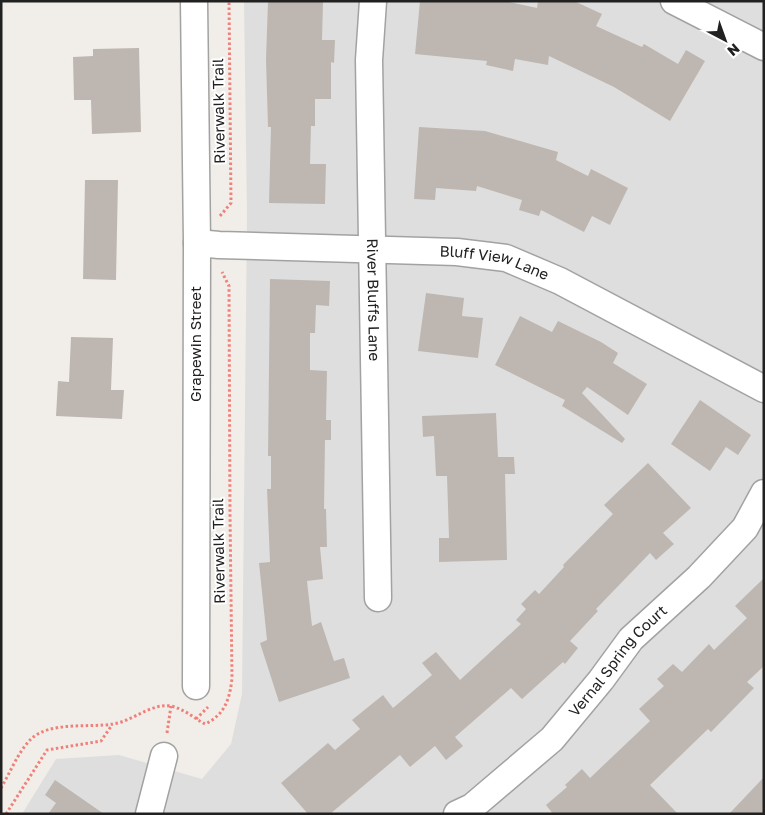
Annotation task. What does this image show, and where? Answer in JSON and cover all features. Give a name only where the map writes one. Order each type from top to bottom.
[{"type":"street","name":"Grapewin Street","points":[[194,1],[197,243],[196,686]]},
{"type":"street","name":"River Bluffs Lane","points":[[373,1],[369,60],[378,598]]},
{"type":"street","points":[[674,1],[764,46]]},
{"type":"street","name":"Bluff View Lane","points":[[197,243],[457,252],[506,258],[560,281],[764,389]]},
{"type":"street","name":"Vernal Spring Court","points":[[457,814],[472,807],[552,739],[601,680],[631,639],[699,577],[744,528],[764,493]]},
{"type":"street","points":[[149,814],[164,756]]},
{"type":"path","name":"Riverwalk Trail","points":[[220,217],[231,203],[229,1]]},
{"type":"path","name":"Riverwalk Trail","points":[[1,788],[31,739],[46,730],[112,724],[128,720],[157,707],[170,706],[184,711],[205,724],[220,714],[230,696],[232,678],[229,286],[220,269]]},
{"type":"path","points":[[6,814],[47,750],[101,741],[112,724]]},
{"type":"shaded area","points":[[244,1],[764,1],[764,814],[22,814],[56,759],[119,755],[202,779],[231,744],[242,694],[247,215]]},
{"type":"building","points":[[268,1],[323,2],[322,40],[335,40],[334,63],[331,62],[331,99],[315,99],[315,126],[311,126],[310,164],[326,164],[325,204],[269,203],[271,127],[268,127],[266,60]]},
{"type":"building","points":[[420,1],[504,1],[537,8],[538,1],[574,1],[602,14],[596,26],[642,47],[644,44],[678,64],[686,50],[705,61],[670,121],[614,87],[549,56],[548,65],[515,59],[513,71],[486,65],[487,61],[415,54]]},
{"type":"building","points":[[139,48],[141,132],[92,134],[91,100],[74,100],[73,57],[93,56],[93,49]]},
{"type":"building","points":[[419,127],[485,131],[558,152],[556,160],[588,176],[591,169],[628,188],[610,225],[592,216],[584,232],[541,210],[539,216],[519,210],[522,200],[477,186],[476,191],[436,188],[435,200],[414,199]]},
{"type":"building","points":[[85,180],[118,180],[116,280],[83,279]]},
{"type":"building","points":[[270,279],[330,281],[329,306],[316,305],[315,333],[310,333],[310,370],[327,371],[326,420],[331,420],[331,440],[325,440],[324,509],[326,509],[327,547],[320,547],[323,579],[307,581],[312,626],[321,622],[334,661],[344,658],[350,678],[279,702],[260,643],[267,640],[259,563],[270,562],[267,489],[271,489],[271,456],[268,456]]},
{"type":"building","points":[[426,293],[464,298],[462,316],[483,318],[478,358],[418,351]]},
{"type":"building","points":[[520,316],[552,332],[558,321],[601,342],[618,353],[613,363],[647,384],[628,415],[587,387],[582,393],[625,439],[622,443],[562,406],[565,400],[495,365]]},
{"type":"building","points":[[71,337],[113,338],[111,390],[124,390],[122,419],[56,416],[58,381],[69,382]]},
{"type":"building","points":[[700,400],[751,435],[738,455],[726,447],[710,471],[671,444]]},
{"type":"building","points":[[496,413],[498,457],[514,457],[515,474],[505,474],[507,560],[439,562],[439,538],[449,538],[447,476],[436,476],[434,436],[423,437],[422,416]]},
{"type":"building","points":[[648,463],[691,508],[663,533],[674,544],[656,560],[650,553],[596,609],[598,611],[570,641],[578,648],[565,664],[563,662],[522,699],[511,688],[455,737],[463,746],[446,760],[435,746],[410,767],[400,755],[330,814],[308,814],[281,783],[328,743],[335,750],[360,729],[352,720],[383,695],[393,708],[432,675],[422,663],[436,652],[460,680],[521,624],[516,620],[526,609],[521,604],[535,590],[539,594],[564,567],[563,565],[613,514],[604,505]]},
{"type":"building","points":[[764,578],[764,666],[747,682],[754,688],[711,732],[708,729],[650,785],[678,814],[553,814],[546,805],[567,787],[565,785],[582,769],[590,778],[650,721],[639,709],[664,686],[657,679],[673,664],[682,672],[709,644],[714,650],[747,618],[735,606]]},
{"type":"building","points":[[764,777],[764,814],[729,814]]},
{"type":"building","points":[[55,780],[104,814],[48,814],[56,803],[45,795]]}]
